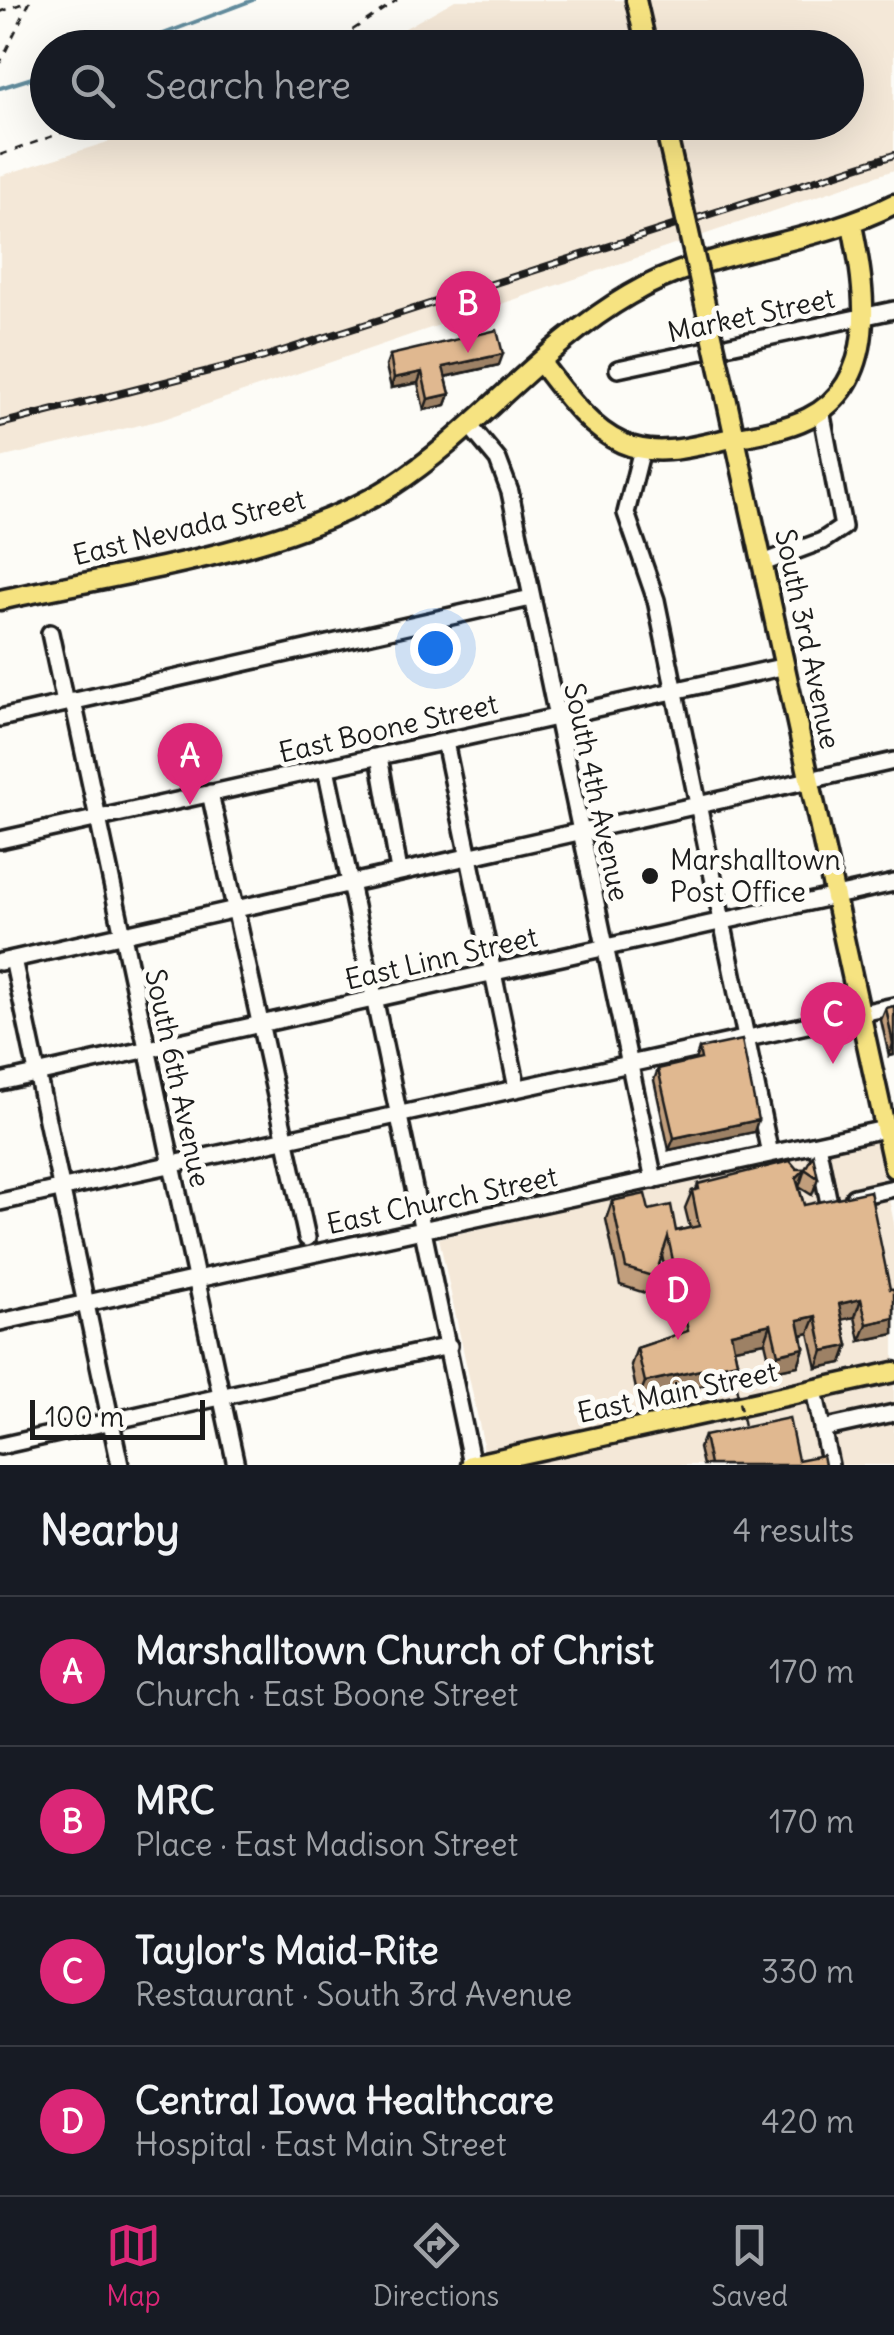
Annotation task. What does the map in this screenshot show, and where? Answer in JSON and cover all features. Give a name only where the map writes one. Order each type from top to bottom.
[{"type":"main road","points":[[636,0],[642,30]]},
{"type":"main road","name":"South 3rd Avenue","points":[[668,140],[861,1013],[890,1128],[894,1168]]},
{"type":"main road","name":"East Nevada Street","points":[[0,600],[286,535],[361,505],[434,455],[604,310],[651,283],[852,225],[894,204]]},
{"type":"main road","points":[[540,363],[602,432],[642,449],[683,448],[797,423],[821,410],[846,383],[866,316],[863,276],[852,225]]},
{"type":"main road","name":"East Main Street","points":[[472,1465],[894,1372]]},
{"type":"street","name":"Market Street","points":[[618,370],[894,310]]},
{"type":"street","points":[[763,563],[822,541],[843,527],[821,410]]},
{"type":"street","name":"South 4th Avenue","points":[[469,424],[498,460],[510,492],[654,1180]]},
{"type":"street","points":[[642,449],[626,513],[656,600],[770,1154]]},
{"type":"street","points":[[0,718],[531,598]]},
{"type":"street","name":"South 6th Avenue","points":[[50,632],[98,818],[236,1465]]},
{"type":"street","name":"East Boone Street","points":[[0,840],[786,666]]},
{"type":"street","points":[[445,742],[517,1088]]},
{"type":"street","points":[[379,756],[400,871]]},
{"type":"street","points":[[120,1465],[35,1074],[6,961],[894,761]]},
{"type":"street","points":[[326,768],[472,1465]]},
{"type":"street","points":[[210,794],[307,1238]]},
{"type":"street","name":"East Linn Street","points":[[0,1082],[894,883]]},
{"type":"street","points":[[0,1202],[894,1006]]},
{"type":"street","name":"East Church Street","points":[[0,1322],[770,1154],[791,1157],[817,1144],[890,1128]]},
{"type":"street","points":[[817,1144],[822,1204],[894,1188]]},
{"type":"street","points":[[0,1446],[449,1346]]},
{"type":"street","points":[[814,1390],[830,1465]]},
{"type":"street","points":[[822,1429],[894,1413]]},
{"type":"path","points":[[353,30],[397,0]]},
{"type":"path","points":[[0,12],[30,1],[0,63]]},
{"type":"path","points":[[0,155],[42,140]]},
{"type":"path","points":[[732,1367],[746,1438]]},
{"type":"shaded area","points":[[455,0],[894,0],[894,170],[161,420],[0,458],[0,176],[114,140],[864,140],[864,30],[402,30]]},
{"type":"shaded area","points":[[876,1138],[894,1223],[894,1465],[484,1465],[483,1442],[439,1238]]},
{"type":"building","points":[[497,330],[503,354],[443,367],[450,394],[428,399],[422,372],[394,378],[390,355]]},
{"type":"building","points":[[894,1006],[894,1044],[893,1044],[886,1008]]},
{"type":"building","points":[[742,1040],[758,1120],[674,1138],[658,1069],[701,1059],[699,1049]]},
{"type":"building","points":[[813,1155],[818,1178],[805,1169]]},
{"type":"building","points":[[790,1161],[797,1169],[805,1169],[796,1178],[804,1205],[870,1191],[890,1289],[894,1289],[894,1318],[867,1324],[861,1299],[839,1304],[848,1346],[823,1351],[816,1316],[798,1320],[804,1348],[778,1354],[771,1324],[731,1333],[737,1362],[645,1382],[637,1348],[688,1331],[668,1237],[655,1277],[626,1268],[612,1201],[645,1194],[649,1210],[671,1205],[676,1231],[699,1226],[692,1191],[699,1189],[698,1184]]},
{"type":"building","points":[[789,1418],[798,1460],[823,1455],[825,1465],[710,1465],[704,1436]]},
{"type":"waterway","points":[[174,30],[253,0]]},
{"type":"waterway","points":[[0,88],[30,79]]},
{"type":"railway","points":[[0,424],[264,357],[894,155]]},
{"type":"place","name":"MRC","points":[[468,353]]},
{"type":"place","name":"Marshalltown Church of Christ","points":[[190,805]]},
{"type":"place","name":"Marshalltown Post Office","points":[[650,876]]},
{"type":"place","name":"Taylor's Maid-Rite","points":[[833,1064]]},
{"type":"place","name":"Central Iowa Healthcare","points":[[678,1340]]}]
